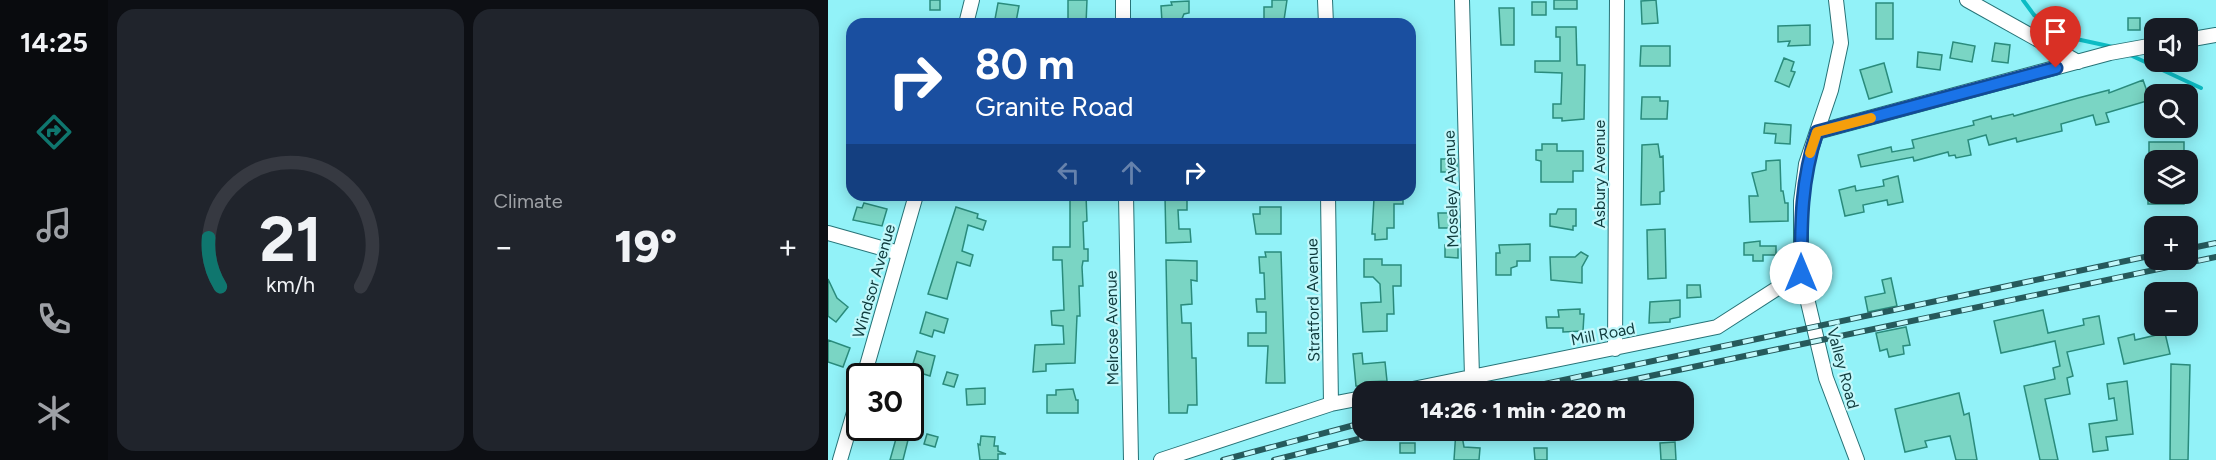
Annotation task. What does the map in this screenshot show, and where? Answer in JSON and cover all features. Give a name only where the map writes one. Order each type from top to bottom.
[{"type":"street","points":[[968,18],[972,0]]},
{"type":"street","points":[[1123,0],[1123,18]]},
{"type":"street","points":[[1325,0],[1326,18]]},
{"type":"street","name":"Moseley Avenue","points":[[1462,0],[1472,377]]},
{"type":"street","name":"Asbury Avenue","points":[[1615,349],[1617,0]]},
{"type":"street","name":"Valley Road","points":[[1836,0],[1840,43],[1832,90],[1806,164],[1801,201],[1801,273],[1826,378],[1857,460]]},
{"type":"street","points":[[1966,0],[2078,62]]},
{"type":"street","points":[[2198,38],[2216,35]]},
{"type":"street","points":[[1817,132],[2110,53],[2144,47]]},
{"type":"street","name":"Windsor Avenue","points":[[868,363],[914,201]]},
{"type":"street","name":"Melrose Avenue","points":[[1126,201],[1131,460]]},
{"type":"street","name":"Stratford Avenue","points":[[1328,201],[1331,404]]},
{"type":"street","points":[[828,233],[899,254]]},
{"type":"street","name":"Mill Road","points":[[1452,381],[1717,327],[1801,273]]},
{"type":"street","points":[[1161,460],[1331,404],[1352,400]]},
{"type":"street","points":[[840,460],[846,440]]},
{"type":"building","points":[[930,0],[940,0],[940,10],[930,10]]},
{"type":"building","points":[[1068,0],[1087,0],[1086,18],[1068,18]]},
{"type":"building","points":[[1272,0],[1287,0],[1284,18],[1264,18],[1264,7],[1272,7]]},
{"type":"building","points":[[1554,0],[1577,0],[1577,9],[1554,9]]},
{"type":"building","points":[[1656,0],[1658,23],[1642,24],[1641,1]]},
{"type":"building","points":[[1189,1],[1189,13],[1184,14],[1182,18],[1162,18],[1161,6],[1172,5],[1171,2]]},
{"type":"building","points":[[1532,2],[1546,2],[1546,15],[1532,15]]},
{"type":"building","points":[[998,3],[1019,6],[1017,18],[995,18]]},
{"type":"building","points":[[1876,3],[1893,3],[1893,39],[1876,39]]},
{"type":"building","points":[[1499,8],[1514,8],[1514,45],[1501,45]]},
{"type":"building","points":[[2128,18],[2140,18],[2140,30],[2128,30]]},
{"type":"building","points":[[1810,25],[1810,45],[1788,46],[1790,41],[1778,42],[1778,26]]},
{"type":"building","points":[[1556,27],[1576,27],[1577,65],[1585,65],[1584,119],[1562,121],[1562,118],[1553,118],[1553,104],[1561,104],[1562,73],[1535,72],[1535,61],[1560,61],[1560,37],[1556,37]]},
{"type":"building","points":[[1953,42],[1975,46],[1972,62],[1950,58]]},
{"type":"building","points":[[1995,43],[2010,45],[2008,63],[1992,61]]},
{"type":"building","points":[[1641,46],[1670,46],[1670,66],[1640,66]]},
{"type":"building","points":[[1918,52],[1942,55],[1940,70],[1917,67]]},
{"type":"building","points":[[1784,58],[1794,62],[1791,71],[1795,72],[1789,87],[1775,81]]},
{"type":"building","points":[[1884,63],[1892,92],[1869,99],[1860,70]]},
{"type":"building","points":[[2143,80],[2144,84],[2144,102],[2106,113],[2109,122],[2096,125],[2093,115],[2061,124],[2062,131],[2017,142],[2016,138],[1989,145],[1986,135],[1968,140],[1971,155],[1956,158],[1955,155],[1949,156],[1948,152],[1914,161],[1913,157],[1861,167],[1858,155],[1891,147],[1892,152],[1914,148],[1912,140],[1974,125],[1973,121],[1991,116],[1992,119],[2013,114],[2014,116],[2109,90],[2109,93]]},
{"type":"building","points":[[1642,97],[1660,97],[1660,101],[1668,101],[1667,119],[1641,119]]},
{"type":"building","points":[[1765,123],[1791,125],[1790,144],[1775,143],[1776,134],[1764,133]]},
{"type":"building","points":[[2149,142],[2184,142],[2184,150],[2149,150]]},
{"type":"building","points":[[1542,144],[1557,144],[1557,151],[1583,151],[1583,171],[1573,171],[1573,182],[1541,182],[1541,161],[1536,160],[1536,150],[1542,150]]},
{"type":"building","points":[[1658,144],[1660,157],[1663,156],[1664,191],[1660,192],[1660,204],[1641,205],[1642,145]]},
{"type":"building","points":[[1441,159],[1457,159],[1457,172],[1441,172]]},
{"type":"building","points":[[1780,160],[1781,191],[1783,191],[1785,203],[1788,203],[1788,221],[1750,222],[1749,196],[1758,196],[1752,173],[1766,170],[1766,161]]},
{"type":"building","points":[[1898,176],[1903,202],[1888,205],[1887,200],[1863,205],[1864,212],[1845,216],[1839,190],[1855,186],[1856,191],[1884,186],[1883,180]]},
{"type":"building","points":[[1070,201],[1086,201],[1087,221],[1083,222],[1084,249],[1088,249],[1088,261],[1083,261],[1083,286],[1079,286],[1080,316],[1077,316],[1075,363],[1046,364],[1046,371],[1033,372],[1035,345],[1064,344],[1063,326],[1052,325],[1051,311],[1064,310],[1062,260],[1053,260],[1053,247],[1070,247]]},
{"type":"building","points":[[1165,201],[1187,201],[1187,210],[1178,210],[1179,229],[1190,229],[1191,242],[1166,243]]},
{"type":"building","points":[[1374,201],[1403,201],[1403,204],[1394,204],[1394,228],[1387,228],[1387,239],[1375,240],[1375,234],[1372,234]]},
{"type":"building","points":[[864,203],[887,209],[882,226],[853,220],[857,207],[862,208]]},
{"type":"building","points":[[956,207],[978,214],[977,218],[986,221],[983,230],[968,225],[962,251],[973,255],[970,266],[957,262],[947,299],[928,294]]},
{"type":"building","points":[[1260,207],[1281,207],[1281,234],[1256,234],[1253,214],[1260,214]]},
{"type":"building","points":[[1558,209],[1576,209],[1576,226],[1573,226],[1573,230],[1550,226],[1550,214],[1556,214]]},
{"type":"building","points":[[1438,213],[1454,213],[1454,228],[1439,228]]},
{"type":"building","points":[[1665,229],[1666,278],[1648,279],[1647,230]]},
{"type":"building","points":[[1760,241],[1760,246],[1776,246],[1776,255],[1763,255],[1763,261],[1753,261],[1753,255],[1744,255],[1744,243]]},
{"type":"building","points":[[1530,244],[1530,261],[1517,261],[1517,266],[1511,268],[1511,275],[1496,275],[1496,253],[1500,253],[1499,245]]},
{"type":"building","points":[[1445,245],[1458,245],[1458,258],[1445,257]]},
{"type":"building","points":[[1265,252],[1281,252],[1285,383],[1266,383],[1268,346],[1248,346],[1248,333],[1266,333],[1266,312],[1257,312],[1256,299],[1265,299],[1264,273],[1260,273],[1259,257],[1266,257]]},
{"type":"building","points":[[1581,252],[1588,256],[1582,267],[1582,283],[1551,280],[1550,257],[1575,257]]},
{"type":"building","points":[[1364,259],[1382,259],[1382,265],[1401,265],[1401,286],[1393,286],[1394,314],[1387,314],[1387,331],[1363,332],[1361,303],[1381,302],[1380,284],[1373,277],[1364,277]]},
{"type":"building","points":[[1166,260],[1197,261],[1197,281],[1191,280],[1192,304],[1181,305],[1182,323],[1191,323],[1192,358],[1196,358],[1197,405],[1188,405],[1187,413],[1169,413]]},
{"type":"building","points":[[1891,278],[1897,306],[1868,312],[1865,297],[1885,293],[1882,280]]},
{"type":"building","points":[[828,279],[837,298],[848,307],[836,322],[828,316]]},
{"type":"building","points":[[1687,285],[1700,285],[1701,297],[1687,298]]},
{"type":"building","points":[[1680,300],[1680,317],[1670,319],[1670,322],[1649,323],[1650,302]]},
{"type":"building","points":[[1580,309],[1580,314],[1584,314],[1583,331],[1563,332],[1563,328],[1547,328],[1546,317],[1559,317],[1558,310]]},
{"type":"building","points":[[2043,310],[2048,333],[2084,325],[2083,319],[2099,316],[2104,344],[2067,352],[2073,376],[2067,378],[2070,394],[2045,399],[2058,460],[2040,460],[2024,386],[2055,379],[2053,368],[2060,366],[2055,341],[2001,353],[1994,321]]},
{"type":"building","points":[[926,312],[948,319],[944,333],[934,330],[932,337],[920,333]]},
{"type":"building","points":[[1906,327],[1910,345],[1903,346],[1904,354],[1889,357],[1887,349],[1880,351],[1876,333]]},
{"type":"building","points":[[2134,334],[2135,340],[2166,336],[2170,354],[2124,364],[2118,338]]},
{"type":"building","points":[[828,340],[850,348],[843,367],[828,362]]},
{"type":"building","points":[[917,351],[935,356],[930,376],[924,374],[924,363],[913,363]]},
{"type":"building","points":[[1362,353],[1363,364],[1385,362],[1387,381],[1356,381],[1353,354]]},
{"type":"building","points":[[2171,364],[2190,365],[2188,460],[2170,460]]},
{"type":"building","points":[[947,372],[958,375],[954,387],[943,384]]},
{"type":"building","points":[[2127,381],[2133,434],[2106,437],[2108,450],[2093,452],[2089,424],[2117,420],[2114,398],[2109,399],[2107,384]]},
{"type":"building","points":[[985,388],[985,404],[967,405],[966,389]]},
{"type":"building","points":[[1073,389],[1076,400],[1078,400],[1078,413],[1047,413],[1047,395],[1056,395],[1056,390]]},
{"type":"building","points":[[1959,393],[1964,415],[1969,413],[1977,460],[1956,460],[1950,436],[1925,441],[1927,447],[1905,452],[1895,409]]},
{"type":"building","points":[[927,434],[938,437],[935,447],[924,444]]},
{"type":"building","points":[[981,436],[995,437],[994,446],[998,446],[998,451],[1006,454],[998,454],[998,460],[980,460],[978,444],[980,445]]},
{"type":"building","points":[[895,441],[908,441],[903,460],[890,460]]},
{"type":"building","points":[[1455,441],[1463,441],[1464,447],[1480,448],[1479,460],[1454,460]]},
{"type":"building","points":[[1675,442],[1676,460],[1661,460],[1660,443]]},
{"type":"building","points":[[1400,443],[1415,443],[1415,453],[1400,453]]},
{"type":"building","points":[[1534,448],[1547,448],[1547,460],[1535,460]]},
{"type":"waterway","points":[[2023,0],[2034,15],[2067,37],[2113,47]]},
{"type":"waterway","points":[[2128,54],[2201,88]]},
{"type":"railway","points":[[2198,247],[2216,243]]},
{"type":"railway","points":[[1558,381],[2144,257]]},
{"type":"railway","points":[[1626,381],[2216,257]]},
{"type":"railway","points":[[1223,460],[1352,426]]},
{"type":"railway","points":[[1274,460],[1352,441]]},
{"type":"slow traffic","points":[[1810,153],[1817,132],[1871,118]]},
{"type":"route","points":[[1801,273],[1801,201],[1806,164],[1817,132],[2056,68]]}]
